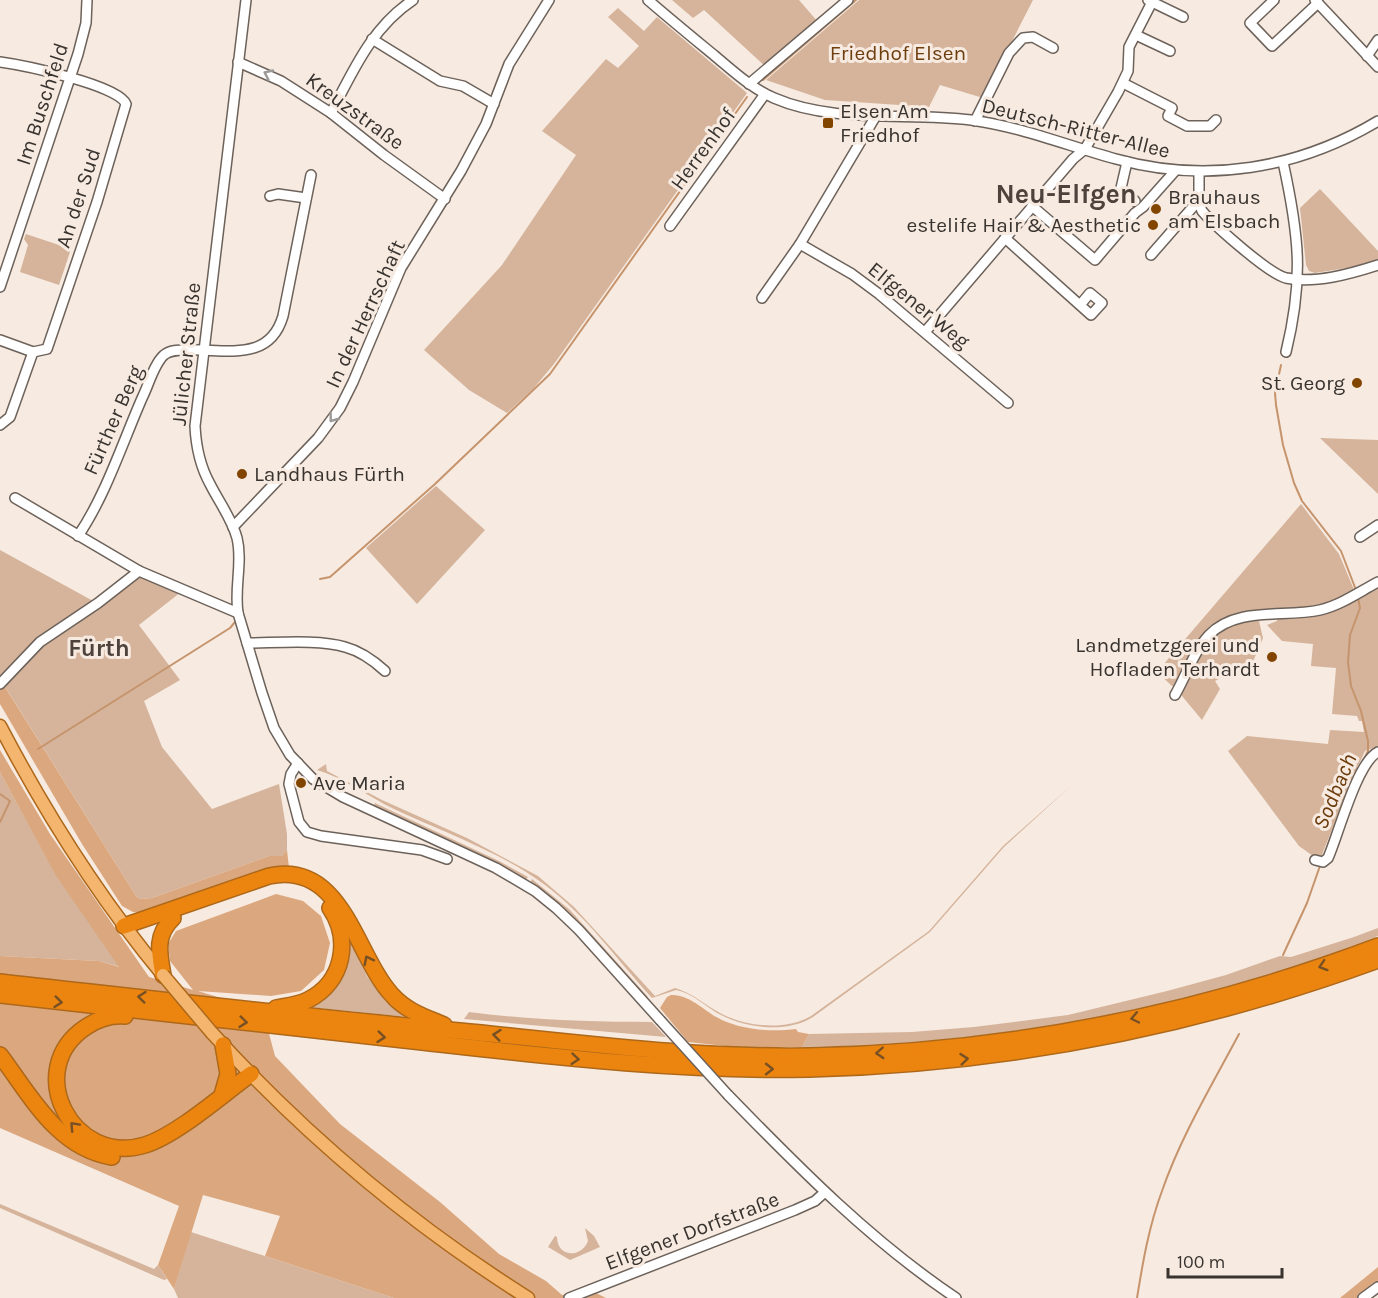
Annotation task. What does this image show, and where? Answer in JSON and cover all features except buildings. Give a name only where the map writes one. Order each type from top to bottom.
[{"type":"highway","points":[[128,931],[269,876],[290,874],[305,878],[325,890],[340,907],[377,975],[393,996],[412,1012],[461,1031]]},
{"type":"highway","points":[[128,931],[276,884],[303,887],[323,899],[335,916],[343,938],[340,961],[334,976],[322,990],[308,1000],[263,1011]]},
{"type":"highway","points":[[163,975],[159,942],[166,926],[173,918]]},
{"type":"highway","points":[[0,982],[399,1026],[627,1048],[752,1056],[809,1056],[916,1050],[1030,1037],[1149,1015],[1258,987],[1378,946]]},
{"type":"highway","points":[[0,995],[542,1056],[666,1066],[762,1069],[872,1066],[982,1057],[1125,1033],[1264,999],[1378,960]]},
{"type":"highway","points":[[185,1016],[161,1019],[114,1016],[96,1021],[80,1032],[65,1050],[59,1065],[57,1087],[64,1113],[76,1129],[93,1141],[114,1148],[145,1145],[161,1138],[222,1095],[254,1077]]},
{"type":"highway","points":[[222,1095],[228,1074],[223,1045]]},
{"type":"highway","points":[[0,1055],[37,1106],[57,1129],[80,1146],[109,1157],[136,1157],[168,1145],[254,1077]]},
{"type":"main road","points":[[0,726],[71,848],[128,931],[223,1045],[315,1135],[397,1204],[468,1258],[526,1297]]},
{"type":"street","name":"Im Buschfeld","points":[[0,287],[85,30],[87,0]]},
{"type":"street","name":"Jülicher Straße","points":[[246,0],[195,417],[196,445],[206,477],[233,526],[238,545],[236,596],[238,612],[272,722],[283,745],[315,781],[330,790],[496,868],[535,891],[556,908],[579,930],[729,1095],[825,1192],[887,1247],[956,1298]]},
{"type":"street","points":[[331,113],[372,39],[388,20],[413,0]]},
{"type":"street","name":"In der Herrschaft","points":[[233,526],[318,438],[340,408],[358,372],[398,273],[445,199],[482,134],[509,64],[549,0]]},
{"type":"street","name":"Deutsch-Ritter-Allee","points":[[648,0],[749,84],[765,94],[795,106],[819,111],[975,121],[1026,131],[1127,162],[1175,171],[1234,170],[1283,162],[1330,146],[1378,121]]},
{"type":"street","points":[[749,84],[848,0]]},
{"type":"street","points":[[1274,0],[1250,22],[1272,46],[1316,2],[1378,68]]},
{"type":"street","points":[[925,332],[1073,159],[1085,149],[1123,83],[1128,71],[1129,49],[1151,1],[1183,17]]},
{"type":"street","points":[[1136,34],[1170,51]]},
{"type":"street","points":[[975,121],[1009,53],[1023,38],[1033,37],[1053,48]]},
{"type":"street","points":[[372,39],[440,81],[463,86],[494,104]]},
{"type":"street","points":[[1367,56],[1378,40]]},
{"type":"street","points":[[0,62],[31,67],[70,78]]},
{"type":"street","name":"Kreuzstraße","points":[[238,62],[281,81],[331,113],[445,199]]},
{"type":"street","name":"An der Sud","points":[[33,352],[47,349],[97,202],[126,106],[122,97],[70,78]]},
{"type":"street","points":[[1123,83],[1172,108],[1168,116],[1187,126],[1210,126],[1216,120]]},
{"type":"street","name":"Herrenhof","points":[[670,226],[765,94]]},
{"type":"street","points":[[762,298],[800,244],[877,114]]},
{"type":"street","points":[[1127,162],[1120,188],[1135,201]]},
{"type":"street","points":[[1283,162],[1296,226],[1298,279],[1294,315],[1286,351]]},
{"type":"street","points":[[1032,206],[1095,260],[1175,171]]},
{"type":"street","points":[[1199,172],[1198,200],[1204,214],[1272,271],[1283,277],[1298,279],[1338,275],[1378,265]]},
{"type":"street","name":"Fürther Berg","points":[[78,536],[95,508],[160,360],[172,351],[203,349],[248,351],[264,344],[276,333],[285,309],[310,175]]},
{"type":"street","points":[[270,196],[278,194],[306,198]]},
{"type":"street","points":[[1151,255],[1198,200]]},
{"type":"street","points":[[1005,238],[1080,305]]},
{"type":"street","name":"Elfgener Weg","points":[[800,244],[867,285],[1008,403]]},
{"type":"street","points":[[0,340],[33,352],[9,417],[0,425]]},
{"type":"street","points":[[15,498],[139,571],[238,612]]},
{"type":"street","points":[[1360,537],[1378,525]]},
{"type":"street","points":[[0,684],[40,642],[98,603],[139,571]]},
{"type":"street","points":[[1175,695],[1200,647],[1211,633],[1223,624],[1243,617],[1323,609],[1378,582]]},
{"type":"street","points":[[247,644],[288,642],[338,645],[363,655],[384,670]]},
{"type":"street","points":[[1319,861],[1327,860],[1330,855],[1344,813],[1362,773],[1371,757],[1378,752]]},
{"type":"street","points":[[299,765],[291,774],[289,784],[299,822],[307,832],[422,850],[447,859]]},
{"type":"street","name":"Elfgener Dorfstraße","points":[[569,1298],[802,1207],[815,1201],[825,1192]]},
{"type":"street","points":[[1363,1298],[1378,1287]]},
{"type":"green space","name":"Friedhof Elsen","points":[[672,0],[799,0],[818,22],[766,67],[704,10],[693,18]]},
{"type":"green space","name":"Friedhof Elsen","points":[[859,0],[1033,0],[983,98],[940,85],[929,107],[825,100],[766,80]]},
{"type":"green space","points":[[618,8],[644,31],[657,17],[747,93],[554,364],[533,389],[507,413],[469,390],[424,350],[502,265],[576,155],[542,131],[606,59],[618,68],[639,46],[608,17]]},
{"type":"green space","points":[[1320,189],[1378,251],[1378,259],[1353,267],[1315,273],[1309,271],[1306,265],[1300,208]]},
{"type":"green space","points":[[26,234],[71,249],[59,285],[20,272],[28,245],[24,239]]},
{"type":"green space","points":[[1320,438],[1378,440],[1378,494]]},
{"type":"green space","points":[[436,486],[485,530],[417,604],[366,548]]},
{"type":"green space","points":[[1301,504],[1339,554],[1355,592],[1328,605],[1224,622],[1175,686],[1172,686],[1157,672]]},
{"type":"green space","points":[[0,550],[95,602],[37,639],[0,676]]},
{"type":"green space","points":[[141,575],[181,592],[139,625],[180,680],[144,701],[162,747],[212,809],[279,784],[287,834],[287,850],[282,856],[269,856],[152,898],[140,899],[4,685],[46,641]]},
{"type":"green space","points":[[1378,589],[1378,746],[1365,751],[1321,857],[1313,856],[1299,846],[1228,751],[1247,736],[1328,744],[1330,730],[1364,732],[1362,721],[1359,721],[1357,716],[1332,714],[1336,668],[1311,666],[1313,644],[1282,641],[1267,625],[1277,619],[1327,610]]},
{"type":"green space","points":[[1254,618],[1259,621],[1263,638],[1249,671],[1240,667],[1215,681],[1220,689],[1202,720],[1182,696],[1181,691],[1208,639],[1222,627]]},
{"type":"green space","points":[[326,764],[327,771],[382,800],[467,838],[538,876],[574,907],[655,996],[675,988],[692,996],[676,990],[652,998],[575,910],[545,885],[492,853],[394,809],[317,770]]},
{"type":"green space","points":[[0,772],[57,877],[120,967],[99,961],[0,956]]},
{"type":"green space","points":[[1072,785],[1004,847],[930,932],[813,1017],[790,1026],[778,1027],[765,1027],[740,1022],[717,1013],[698,1000],[730,1018],[754,1024],[790,1024],[811,1016],[929,931],[1003,846]]},
{"type":"green space","points":[[375,803],[528,877],[526,880],[373,807]]},
{"type":"green space","points":[[532,879],[570,910],[648,997],[644,996],[541,890],[530,883]]},
{"type":"green space","points":[[1378,928],[1378,936],[1309,962],[1238,984],[1095,1018],[949,1039],[802,1047],[809,1034],[912,1032],[1068,1015],[1226,975],[1280,956],[1291,957]]},
{"type":"green space","points":[[348,937],[367,976],[386,1002],[408,1017],[308,1007]]},
{"type":"green space","points":[[469,1012],[560,1020],[652,1022],[666,1037],[464,1019]]},
{"type":"green space","points":[[0,1204],[154,1269],[158,1265],[167,1279],[164,1280],[0,1208]]},
{"type":"green space","points":[[585,1228],[594,1236],[600,1247],[570,1260],[548,1247],[555,1236],[561,1249],[565,1252],[580,1251],[588,1241]]},
{"type":"green space","points":[[191,1232],[394,1298],[178,1298],[174,1289]]},
{"type":"shaded area","points":[[0,679],[140,899],[152,898],[269,856],[282,856],[287,850],[289,868],[143,913],[133,912],[122,906],[82,844],[0,704]]},
{"type":"shaded area","points":[[0,750],[50,834],[149,977],[193,990],[170,961],[168,944],[176,931],[276,894],[303,901],[321,916],[330,943],[324,970],[301,991],[271,996],[198,991],[263,1011],[275,1056],[340,1124],[440,1202],[499,1254],[546,1281],[562,1295],[590,1290],[606,1298],[394,1298],[265,1256],[280,1216],[203,1195],[174,1289],[158,1265],[179,1206],[0,1128],[0,956],[99,961],[119,967],[56,876],[0,772]]},
{"type":"shaded area","points":[[671,995],[685,997],[716,1017],[739,1026],[768,1030],[796,1029],[798,1032],[809,1034],[802,1047],[734,1047],[688,1042],[660,1008]]},
{"type":"shaded area","points":[[1378,1267],[1378,1282],[1357,1298],[1340,1298]]},
{"type":"waterway","points":[[763,80],[856,0]]},
{"type":"waterway","points":[[320,579],[330,577],[435,484],[550,374],[747,97]]},
{"type":"waterway","name":"Sodbach","points":[[1281,365],[1275,393],[1276,405],[1283,445],[1294,483],[1302,501],[1341,551],[1356,590]]},
{"type":"waterway","name":"Sodbach","points":[[1358,598],[1360,608],[1350,635],[1348,662],[1351,686],[1361,711],[1368,741],[1368,751],[1362,764]]},
{"type":"waterway","points":[[38,749],[230,628],[235,622]]},
{"type":"waterway","points":[[0,794],[10,801],[0,822]]},
{"type":"waterway","name":"Sodbach","points":[[1323,858],[1345,799]]},
{"type":"waterway","name":"Sodbach","points":[[1283,955],[1307,903],[1321,863]]},
{"type":"waterway","name":"Sodbach","points":[[1137,1298],[1157,1204],[1178,1150],[1239,1034]]},
{"type":"place","name":"Elsen Am Friedhof","points":[[828,123]]},
{"type":"place","name":"Brauhaus am Elsbach","points":[[1156,209]]},
{"type":"place","name":"estelife Hair & Aesthetic","points":[[1153,225]]},
{"type":"place","name":"St. Georg","points":[[1357,383]]},
{"type":"place","name":"Landhaus Fürth","points":[[242,474]]},
{"type":"place","name":"Landmetzgerei und Hofladen Terhardt","points":[[1272,657]]},
{"type":"place","name":"Ave Maria","points":[[301,783]]},
{"type":"district","name":"Neu-Elfgen","points":[[1066,194]]},
{"type":"district","name":"Fürth","points":[[99,648]]}]
